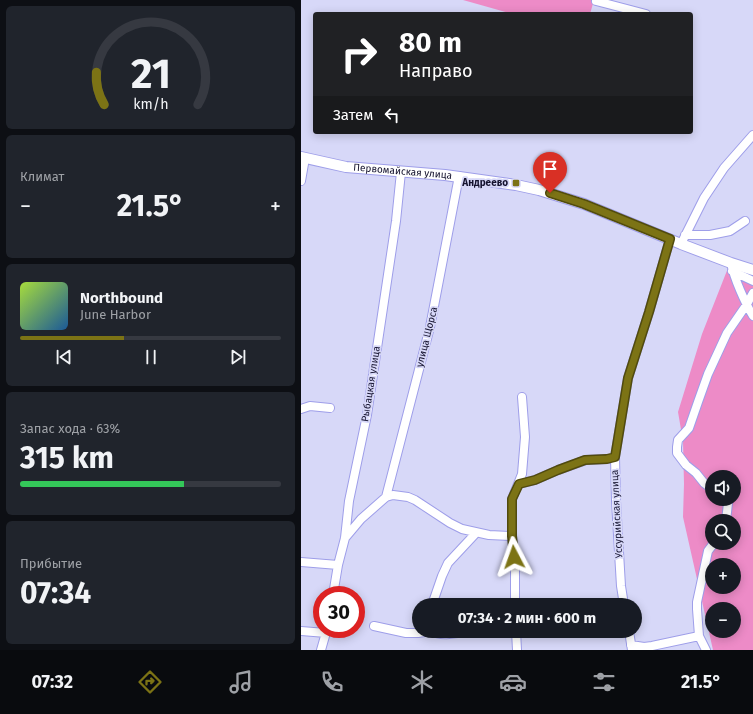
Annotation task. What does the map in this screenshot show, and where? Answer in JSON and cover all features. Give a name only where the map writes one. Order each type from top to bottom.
[{"type":"main road","name":"Первомайская улица","points":[[303,158],[346,167],[459,176],[539,190],[584,204],[670,239],[683,240],[731,267],[753,270]]},
{"type":"street","points":[[596,1],[638,12]]},
{"type":"street","points":[[683,240],[704,198],[724,168],[753,135]]},
{"type":"street","points":[[301,181],[303,158]]},
{"type":"street","name":"Рыбацкая улица","points":[[334,586],[345,538],[349,501],[369,400],[396,221],[401,172]]},
{"type":"street","name":"улица Щорса","points":[[386,497],[430,326],[459,176]]},
{"type":"street","points":[[683,240],[731,231],[745,221]]},
{"type":"street","name":"Уссурийская улица","points":[[623,598],[616,502],[615,457],[628,378],[670,239]]},
{"type":"street","points":[[731,267],[753,281]]},
{"type":"street","points":[[731,267],[753,316]]},
{"type":"street","points":[[705,484],[696,473],[686,465],[677,453],[678,440],[689,428],[709,374],[727,333],[753,293]]},
{"type":"street","points":[[515,598],[512,499],[522,474],[525,437],[522,398]]},
{"type":"street","points":[[301,409],[310,406],[329,408]]},
{"type":"street","points":[[519,484],[535,480],[585,460],[615,457]]},
{"type":"street","points":[[345,538],[361,519],[386,497],[393,495],[415,500],[462,529],[489,535],[512,536]]},
{"type":"street","points":[[434,598],[441,576],[448,563],[476,533]]},
{"type":"street","points":[[706,650],[699,636],[697,609],[698,596],[709,550]]},
{"type":"street","points":[[301,562],[338,565]]},
{"type":"street","points":[[374,626],[406,634],[412,634]]},
{"type":"street","points":[[301,631],[313,631]]},
{"type":"street","points":[[631,647],[652,646],[699,636]]},
{"type":"street","points":[[321,650],[324,638]]},
{"type":"street","points":[[516,638],[517,650]]},
{"type":"shaded area","points":[[463,0],[594,0],[591,12],[506,12]]},
{"type":"shaded area","points":[[728,268],[753,275],[753,650],[713,650],[710,638],[741,638],[741,602],[705,602],[705,615],[683,517],[683,441],[678,412],[702,334]]},
{"type":"place","name":"Андреево","points":[[516,183]]},
{"type":"route","points":[[514,557],[512,536],[512,499],[519,484],[535,480],[585,460],[615,457],[628,378],[670,239],[584,204],[550,193]]}]
